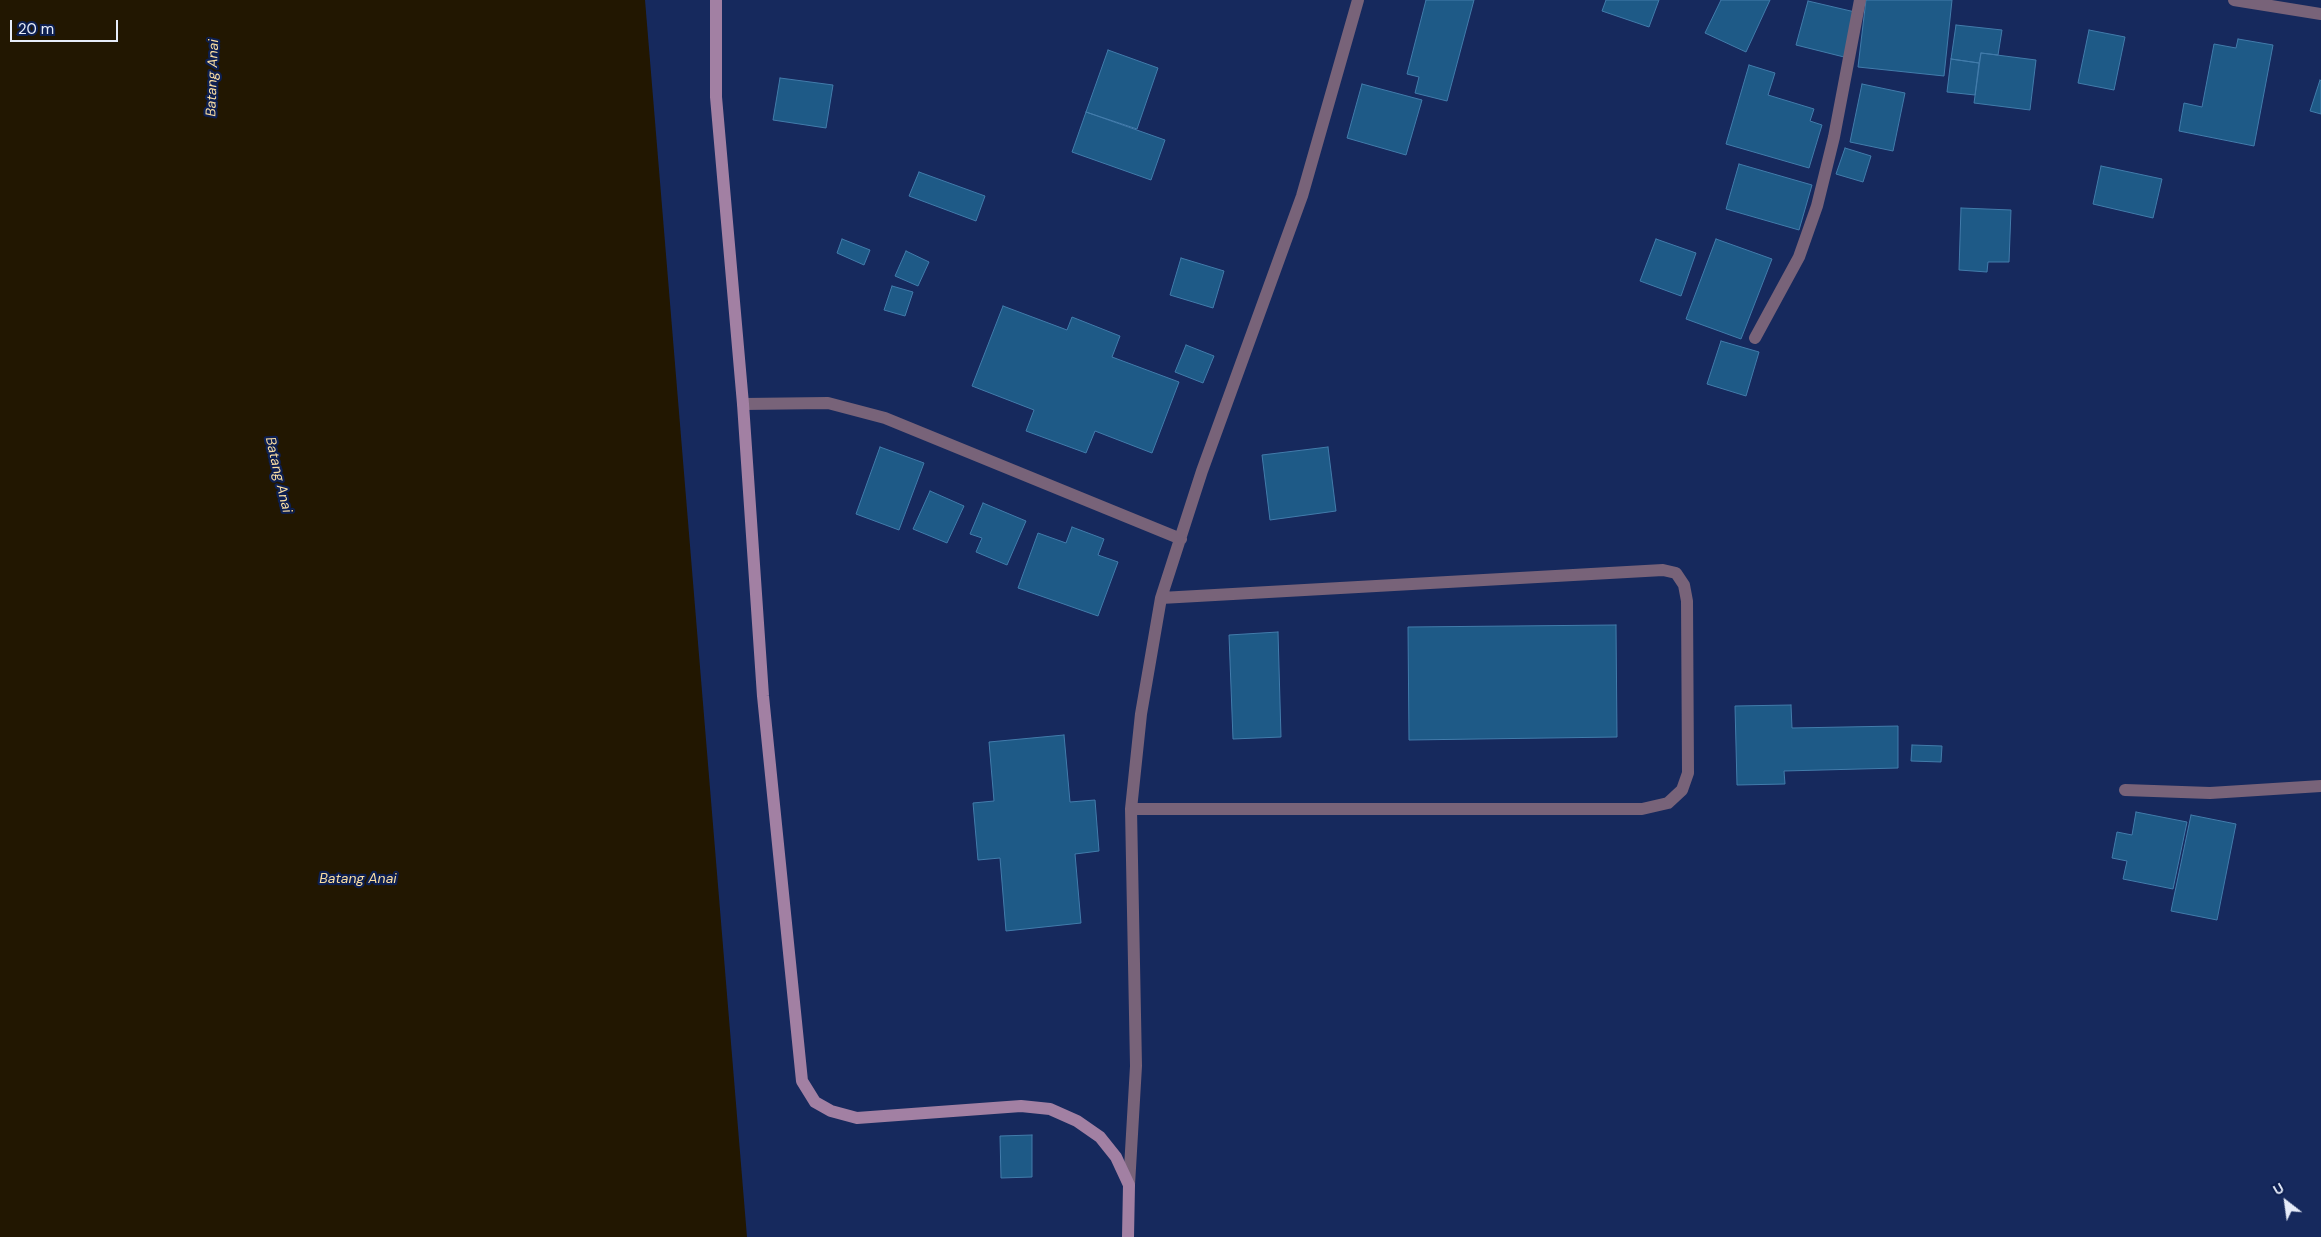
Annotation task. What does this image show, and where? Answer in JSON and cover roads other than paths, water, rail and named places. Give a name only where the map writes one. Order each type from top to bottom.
[{"type":"street","points":[[716,0],[716,97],[744,404],[763,696],[802,1080],[814,1102],[831,1111],[857,1118],[1020,1106],[1050,1109],[1077,1120],[1100,1137],[1116,1157],[1129,1185]]},
{"type":"street","points":[[1128,1237],[1136,1066],[1131,809],[1141,714],[1161,598],[1202,472],[1302,196],[1358,0]]},
{"type":"street","points":[[1755,338],[1799,257],[1818,206],[1834,136],[1860,0]]},
{"type":"street","points":[[2234,0],[2321,14]]},
{"type":"street","points":[[744,404],[828,403],[885,418],[1181,539]]},
{"type":"street","points":[[1131,809],[1642,809],[1668,803],[1682,790],[1688,773],[1687,601],[1684,585],[1676,573],[1663,570],[1161,598]]},
{"type":"street","points":[[2125,790],[2210,793],[2321,786]]},
{"type":"water","name":"Batang Anai","points":[[0,0],[645,0],[747,1237],[0,1237]]}]
